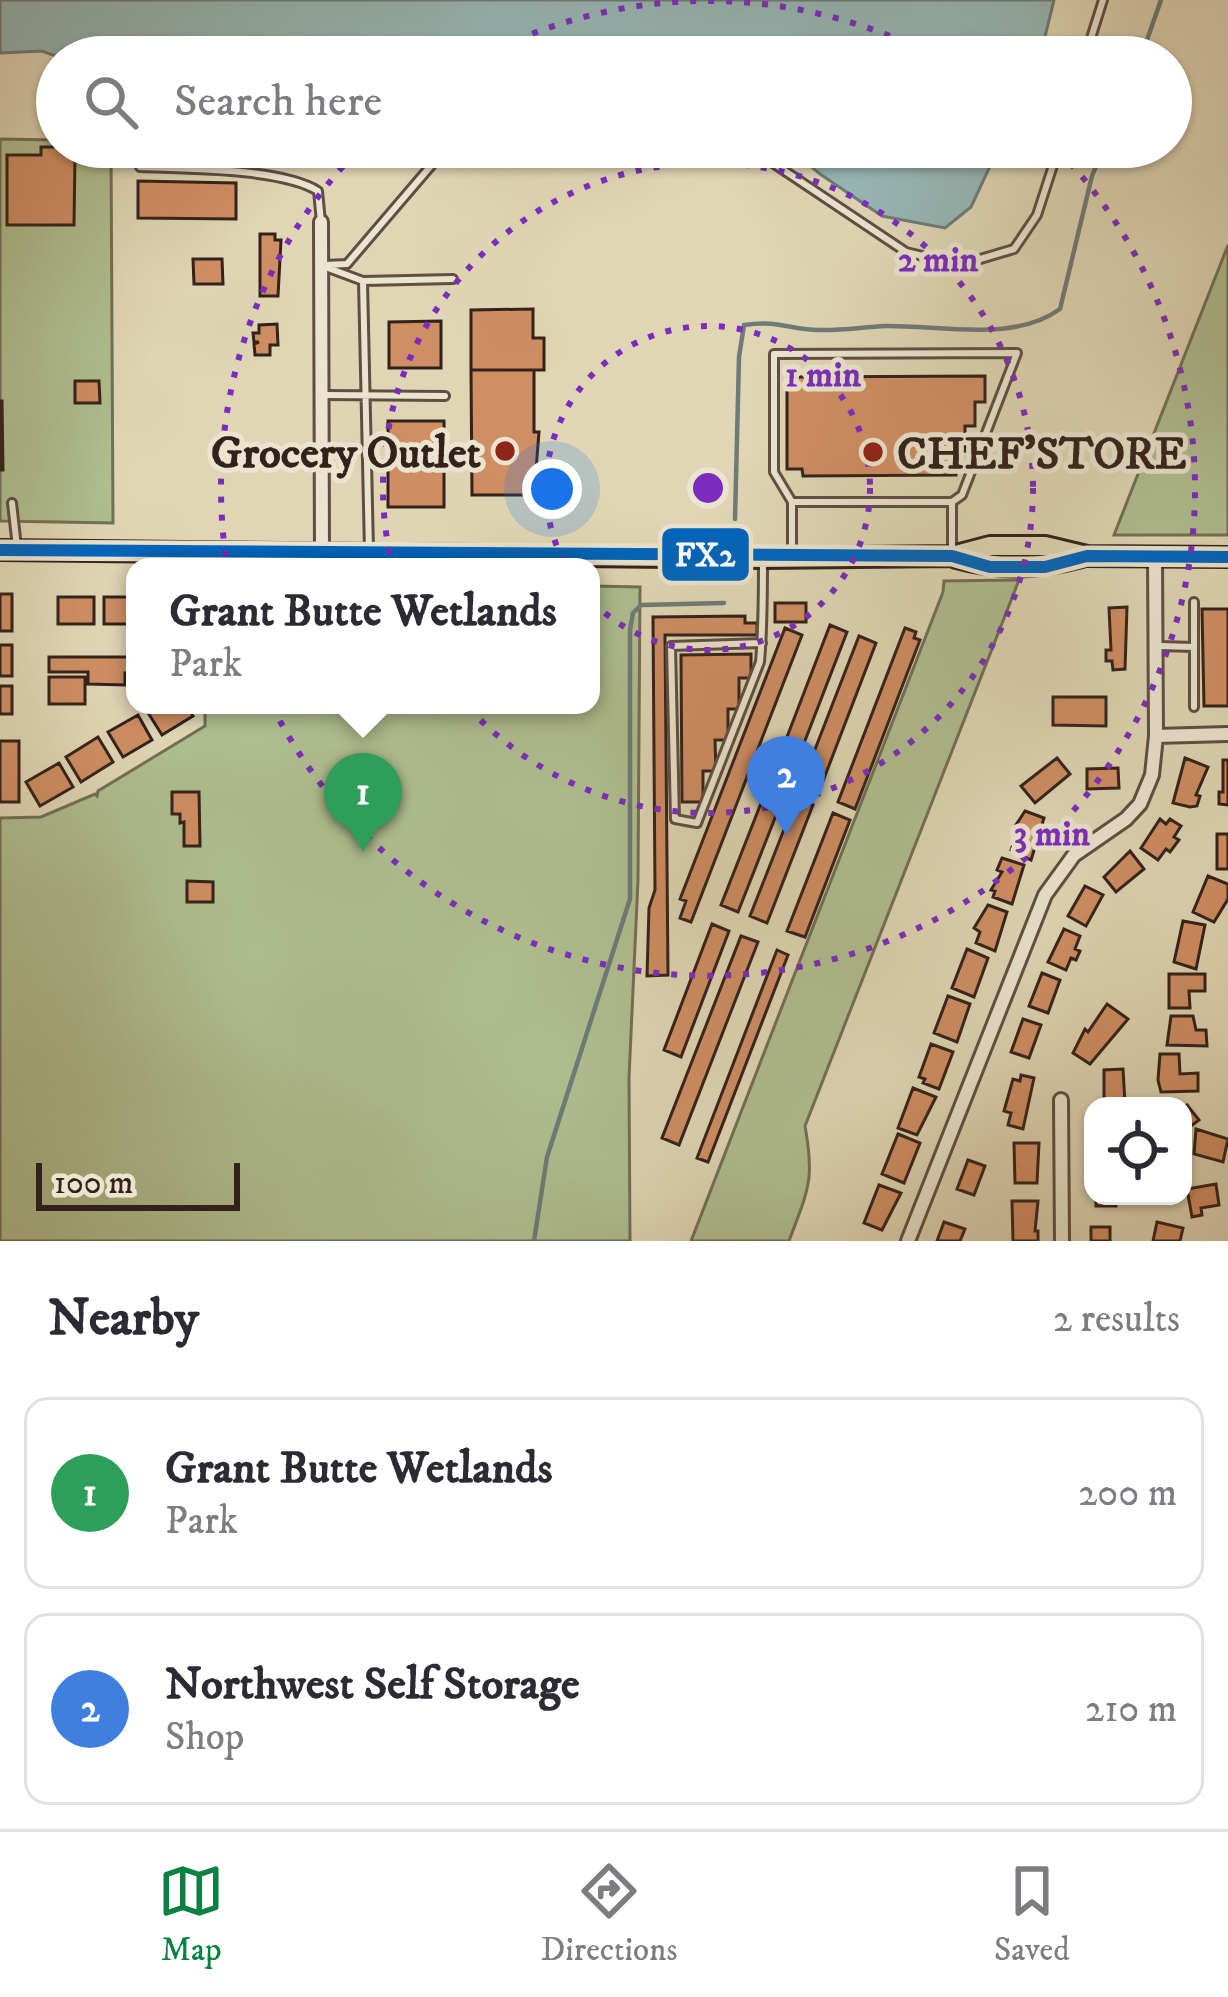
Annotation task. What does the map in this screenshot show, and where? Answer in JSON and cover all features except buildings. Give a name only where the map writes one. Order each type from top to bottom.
[{"type":"main road","points":[[9,551],[952,556],[990,567],[1045,567],[1087,556],[1228,557]]},
{"type":"street","points":[[321,222],[322,555]]},
{"type":"street","points":[[908,1241],[1030,926],[1059,873],[1091,841],[1140,804],[1152,775],[1155,556]]},
{"type":"street","points":[[1156,736],[1228,734]]},
{"type":"street","points":[[1080,828],[1091,841]]},
{"type":"street","points":[[1061,1100],[1062,1241]]},
{"type":"lane","points":[[1092,36],[1103,0]]},
{"type":"lane","points":[[162,168],[226,171],[305,183],[318,191],[321,222]]},
{"type":"lane","points":[[320,265],[347,264],[429,168]]},
{"type":"lane","points":[[780,168],[906,253],[960,265],[1014,249],[1037,215],[1052,168]]},
{"type":"lane","points":[[320,265],[363,281],[453,279]]},
{"type":"lane","points":[[363,281],[369,555]]},
{"type":"lane","points":[[792,502],[952,502],[962,495],[1017,353],[774,355],[774,472],[792,502],[792,557]]},
{"type":"lane","points":[[321,395],[445,396]]},
{"type":"lane","points":[[952,502],[952,556]]},
{"type":"lane","points":[[9,551],[13,503]]},
{"type":"lane","points":[[762,643],[671,646],[676,819],[697,823],[760,662],[762,643],[763,557]]},
{"type":"lane","points":[[1194,602],[1194,706]]},
{"type":"lane","points":[[1155,646],[1194,646]]},
{"type":"green space","points":[[0,139],[36,140],[36,168],[111,168],[113,523],[0,521]]},
{"type":"green space","points":[[1228,245],[1228,535],[1114,535]]},
{"type":"green space","points":[[1019,580],[805,1126],[808,1185],[789,1241],[691,1241],[944,581]]},
{"type":"green space","points":[[600,586],[640,587],[630,1241],[0,1241],[0,818],[41,817],[97,796],[98,791],[205,726],[205,714],[600,714]]},
{"type":"water","points":[[0,0],[1054,0],[1045,36],[36,36],[36,51],[0,53]]},
{"type":"water","points":[[813,168],[989,168],[971,207],[945,228],[882,216]]},
{"type":"waterway","points":[[1148,36],[1161,0]]},
{"type":"waterway","points":[[735,519],[744,325],[976,330],[1041,319],[1060,309],[1095,168]]},
{"type":"waterway","points":[[534,1241],[547,1157],[630,899],[633,613],[641,605],[724,603]]},
{"type":"transit line","name":"FX2","points":[[0,550],[952,556],[990,567],[1045,567],[1087,556],[1228,557]]},
{"type":"place","name":"Grocery Outlet","points":[[505,451]]},
{"type":"place","name":"CHEF'STORE","points":[[873,452]]},
{"type":"place","name":"Northwest Self Storage","points":[[786,835]]},
{"type":"place","name":"Grant Butte Wetlands","points":[[363,852]]}]
